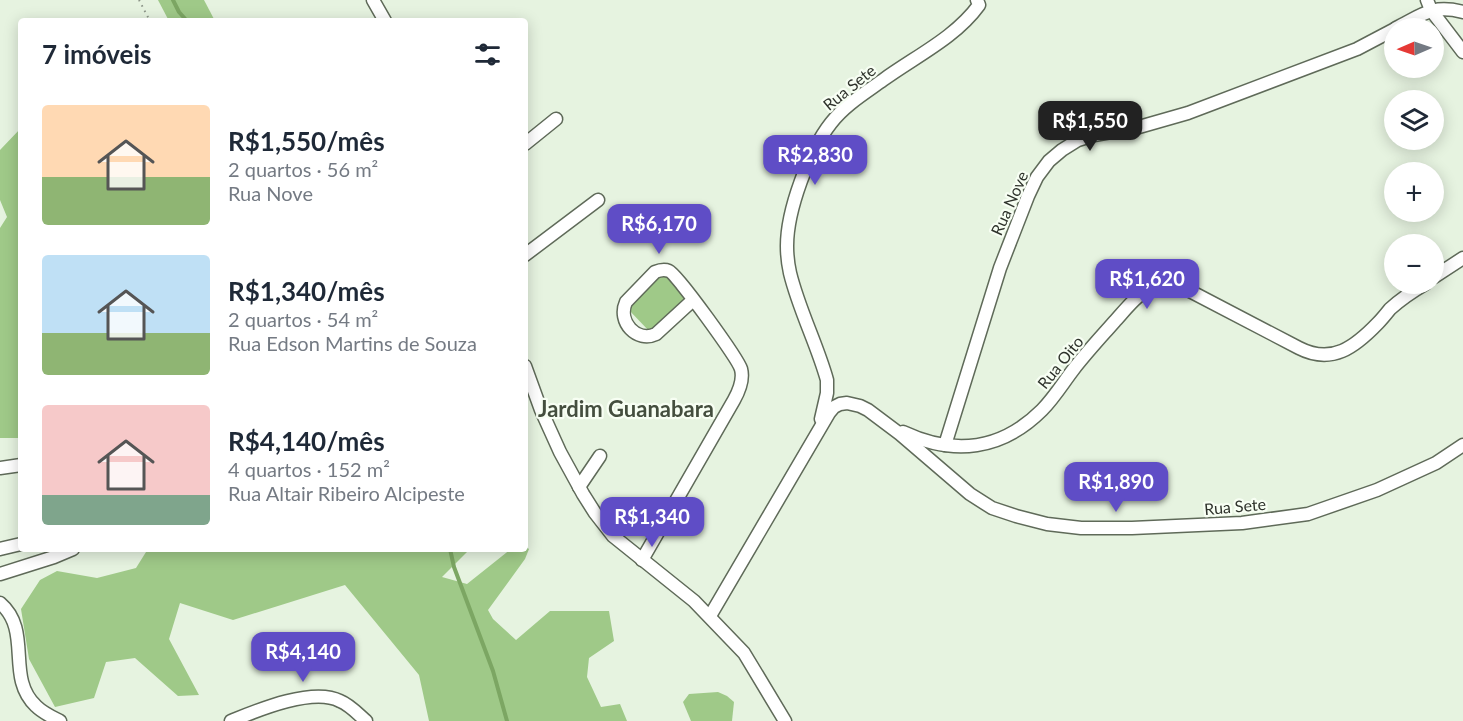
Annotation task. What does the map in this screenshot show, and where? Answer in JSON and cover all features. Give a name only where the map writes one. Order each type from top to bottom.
[{"type":"street","points":[[373,0],[383,18]]},
{"type":"street","name":"Rua Sete","points":[[811,442],[824,409],[827,380],[794,286],[787,245],[795,200],[807,165],[823,134],[841,112],[891,74],[953,33],[982,2]]},
{"type":"street","points":[[1429,5],[1463,12]]},
{"type":"street","points":[[1429,5],[1463,52]]},
{"type":"street","name":"Rua Nove","points":[[1411,18],[1429,5]]},
{"type":"street","name":"Rua Nove","points":[[945,445],[1000,268],[1028,196],[1037,177],[1049,161],[1078,140],[1188,113],[1357,49],[1384,35]]},
{"type":"street","points":[[528,142],[556,119]]},
{"type":"street","points":[[528,253],[598,200]]},
{"type":"street","points":[[1444,271],[1463,258]]},
{"type":"street","points":[[642,560],[734,400],[742,380],[737,360],[693,300],[674,275],[669,271],[655,272],[623,308],[626,323],[634,333],[641,336],[652,336],[693,300]]},
{"type":"street","name":"Rua Oito","points":[[889,425],[924,440],[945,445],[982,445],[1005,436],[1023,426],[1049,402],[1074,369],[1129,306],[1158,285],[1184,288],[1305,351],[1320,355],[1335,354],[1353,347],[1400,301],[1410,294]]},
{"type":"street","points":[[528,374],[550,431],[595,513],[613,536],[694,601],[744,653],[785,721]]},
{"type":"street","name":"Rua Sete","points":[[811,442],[834,407],[847,403],[860,406],[889,425],[970,494],[992,508],[1047,524],[1081,528],[1242,523],[1308,514],[1377,490],[1436,463],[1463,445]]},
{"type":"street","points":[[710,616],[811,442]]},
{"type":"street","points":[[579,487],[600,456]]},
{"type":"street","points":[[0,468],[18,465]]},
{"type":"street","points":[[0,549],[18,545]]},
{"type":"street","points":[[0,574],[66,552]]},
{"type":"street","points":[[0,603],[10,612],[16,627],[25,690],[37,707],[60,721]]},
{"type":"street","points":[[231,721],[292,700],[324,697],[339,700],[366,721]]},
{"type":"path","points":[[139,0],[148,18]]},
{"type":"green space","points":[[158,0],[204,0],[213,18],[167,18]]},
{"type":"green space","points":[[18,131],[18,438],[0,438],[0,228],[7,217],[0,200],[0,150]]},
{"type":"green space","points":[[663,273],[686,297],[650,332],[627,308]]},
{"type":"green space","points":[[146,552],[467,552],[442,577],[467,584],[507,552],[528,552],[488,610],[493,619],[516,640],[550,611],[609,611],[614,641],[589,658],[587,677],[601,707],[620,704],[627,721],[429,721],[419,675],[345,585],[233,620],[180,603],[169,639],[199,695],[178,696],[135,658],[106,662],[94,698],[55,707],[29,659],[21,609],[40,580],[57,571],[97,578],[136,568]]},
{"type":"green space","points":[[718,692],[734,702],[732,721],[691,721],[683,702],[689,694]]},
{"type":"waterway","points":[[173,0],[184,18]]},
{"type":"waterway","points":[[451,552],[454,567],[493,671],[507,721]]},
{"type":"district","name":"Jardim Guanabara","points":[[626,408]]}]
